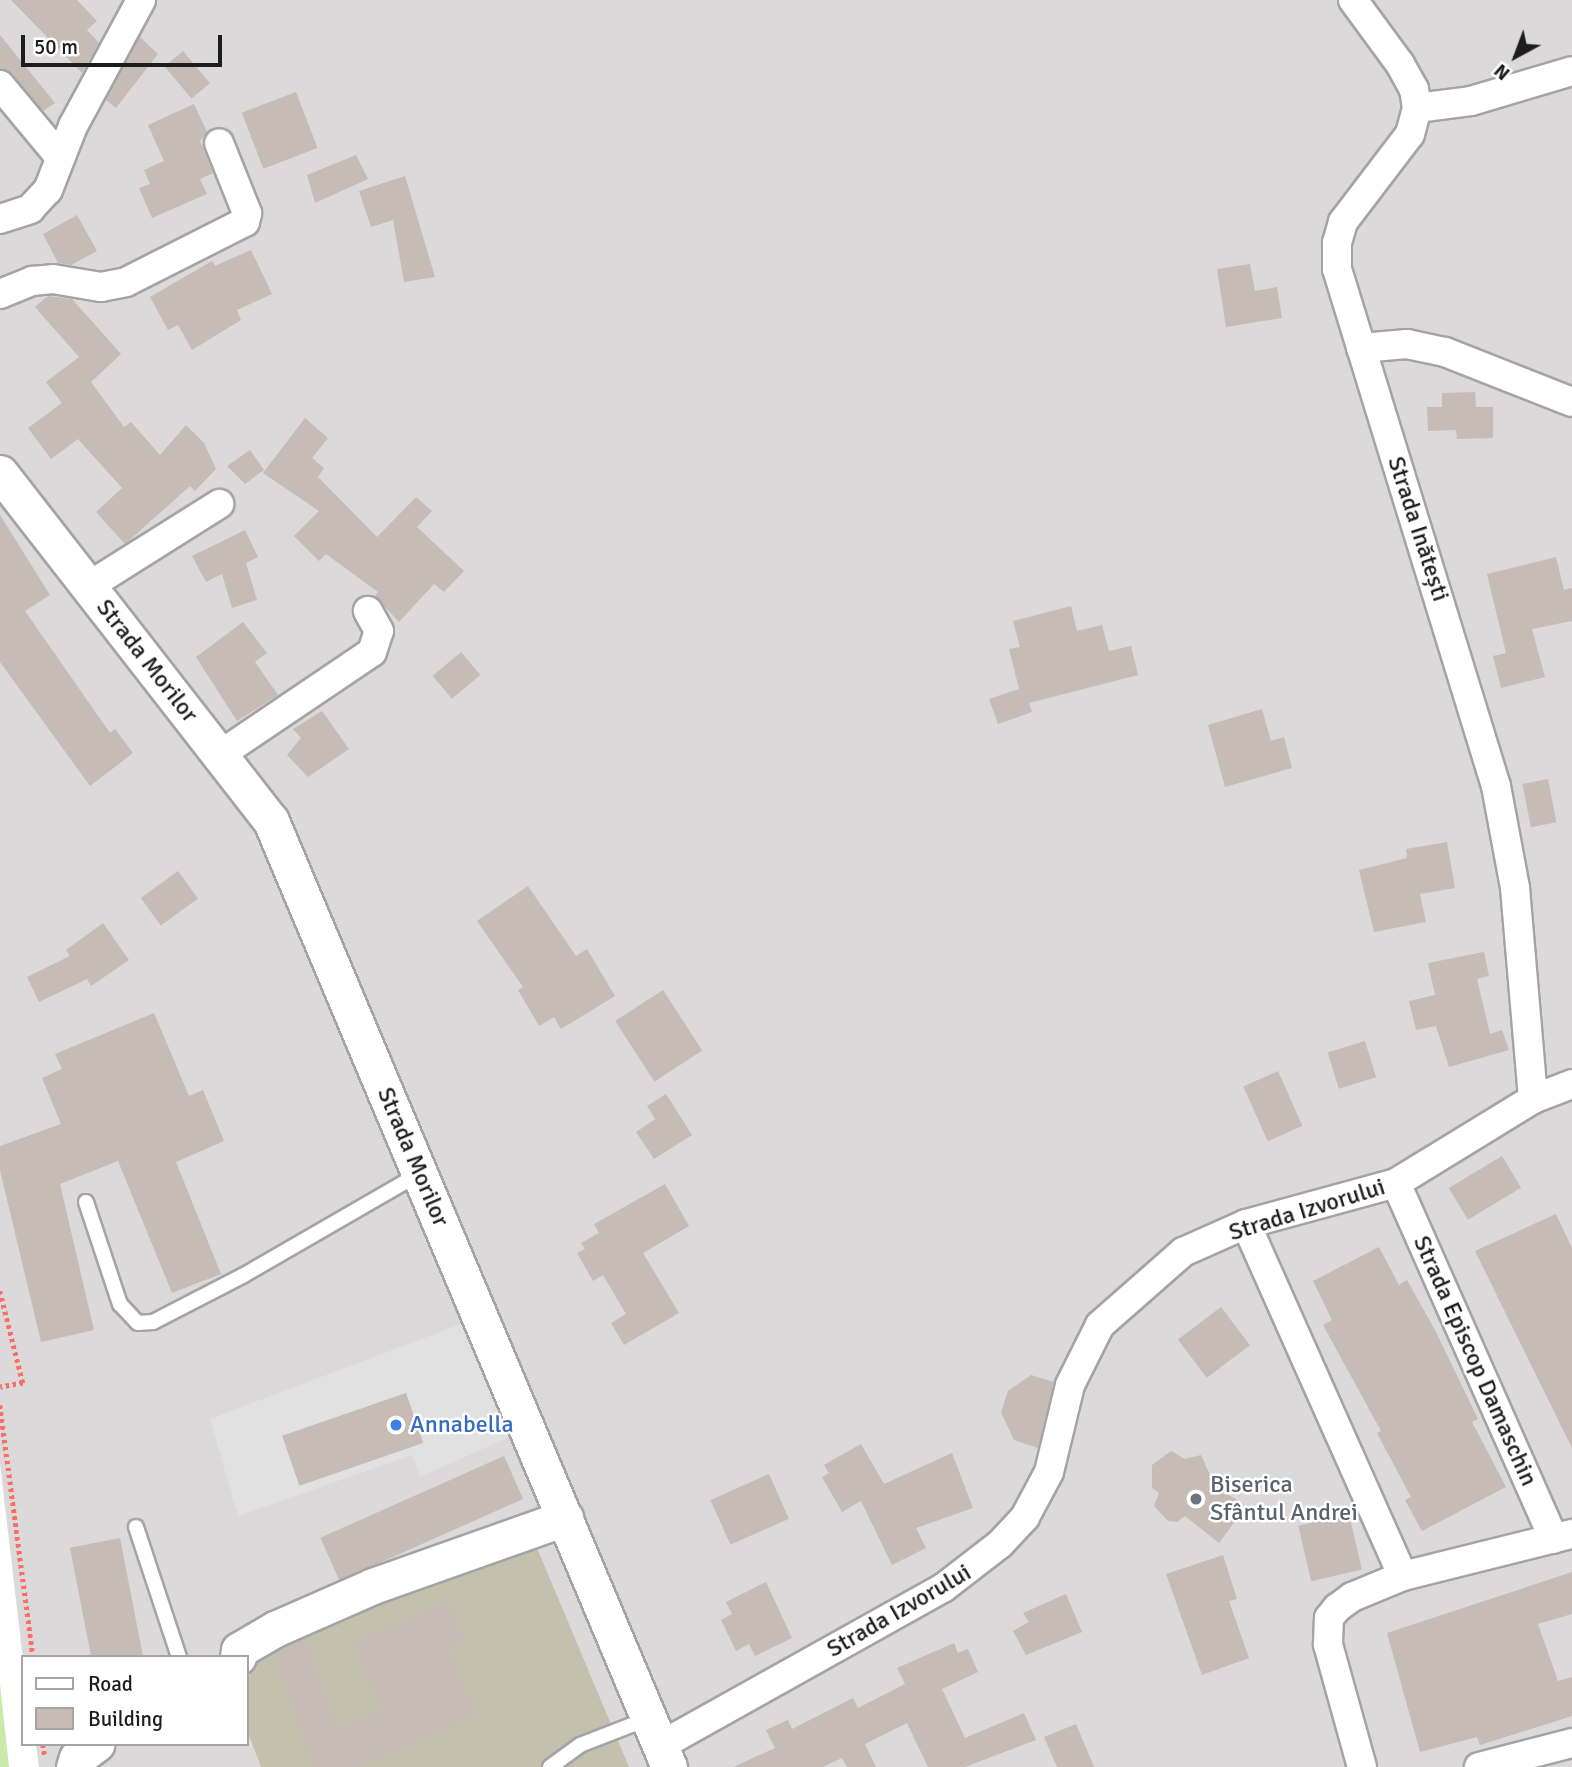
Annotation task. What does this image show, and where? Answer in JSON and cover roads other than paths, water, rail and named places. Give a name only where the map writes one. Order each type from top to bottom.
[{"type":"street","points":[[0,219],[40,200],[141,0]]},
{"type":"street","points":[[1353,0],[1400,64],[1413,89],[1417,108],[1471,101],[1572,71]]},
{"type":"street","points":[[0,85],[60,156]]},
{"type":"street","name":"Strada Inătești","points":[[1417,108],[1410,134],[1343,222],[1337,243],[1337,270],[1496,786],[1515,888],[1533,1099]]},
{"type":"street","points":[[0,294],[32,281],[53,279],[101,287],[126,282],[245,222],[247,213],[219,143]]},
{"type":"street","points":[[1361,348],[1407,344],[1444,352],[1572,402]]},
{"type":"street","name":"Strada Morilor","points":[[0,473],[271,821],[659,1744]]},
{"type":"street","name":"Strada Morilor","points":[[89,586],[219,503]]},
{"type":"street","points":[[221,754],[372,652],[379,631],[368,611]]},
{"type":"street","name":"Strada Izvorului","points":[[659,1744],[973,1569],[1017,1526],[1038,1496],[1057,1447],[1070,1385],[1100,1325],[1183,1252],[1246,1224],[1396,1183],[1533,1099],[1572,1084]]},
{"type":"street","name":"Strada Episcop Damaschin","points":[[1396,1183],[1563,1536]]},
{"type":"street","points":[[1246,1224],[1403,1576]]},
{"type":"street","points":[[239,1655],[240,1650],[275,1629],[373,1586],[565,1518]]},
{"type":"street","points":[[1362,1767],[1328,1644],[1329,1618],[1352,1597],[1403,1576],[1563,1536]]},
{"type":"street","points":[[1479,1767],[1572,1743]]},
{"type":"street","points":[[74,1767],[77,1758],[93,1746]]},
{"type":"lane","points":[[86,1202],[120,1304],[138,1323],[153,1322],[244,1275],[419,1174]]},
{"type":"lane","points":[[135,1527],[177,1655]]},
{"type":"lane","points":[[550,1767],[580,1745],[659,1744]]},
{"type":"place","name":"Annabella","points":[[396,1425]]},
{"type":"place","name":"Biserica Sfântul Andrei","points":[[1196,1499]]}]
